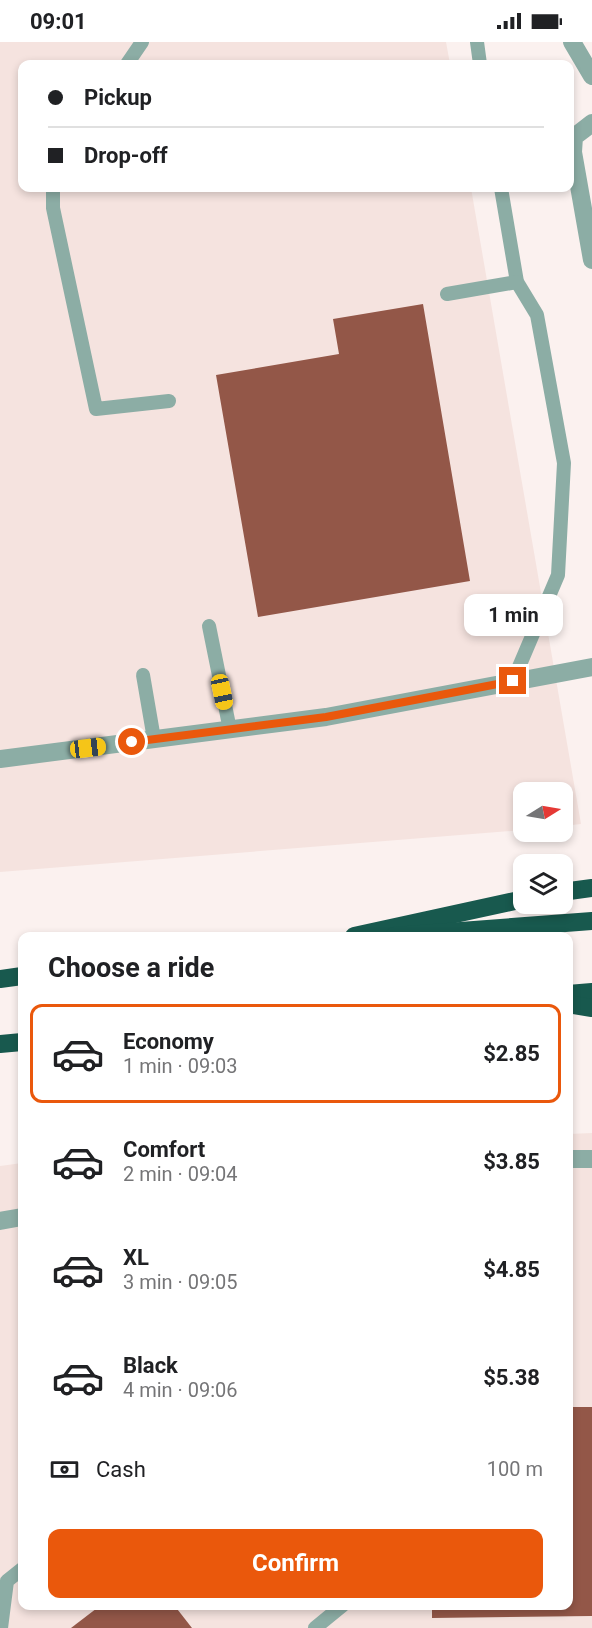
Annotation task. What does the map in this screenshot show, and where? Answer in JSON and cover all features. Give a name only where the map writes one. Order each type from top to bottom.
[{"type":"highway","points":[[573,891],[592,888]]},
{"type":"highway","points":[[372,932],[513,901]]},
{"type":"highway","points":[[447,932],[592,921]]},
{"type":"highway","points":[[0,979],[18,977]]},
{"type":"highway","points":[[573,994],[592,992]]},
{"type":"highway","points":[[573,1005],[592,1008]]},
{"type":"highway","points":[[0,1044],[18,1042]]},
{"type":"street","points":[[572,42],[592,76]]},
{"type":"street","points":[[574,137],[592,123]]},
{"type":"street","points":[[574,158],[592,260]]},
{"type":"street","points":[[0,759],[326,717],[592,666]]},
{"type":"street","points":[[573,1159],[592,1159]]},
{"type":"street","points":[[0,1221],[18,1218]]},
{"type":"lane","points":[[130,60],[142,42]]},
{"type":"lane","points":[[477,42],[479,60]]},
{"type":"lane","points":[[53,192],[53,208],[96,409],[169,401]]},
{"type":"lane","points":[[502,192],[517,282],[537,315],[564,463],[558,575],[513,681]]},
{"type":"lane","points":[[447,294],[517,282]]},
{"type":"lane","points":[[209,626],[230,730]]},
{"type":"lane","points":[[143,675],[154,740]]},
{"type":"lane","points":[[1,1628],[7,1581],[18,1572]]},
{"type":"lane","points":[[315,1628],[337,1610]]},
{"type":"shaded area","points":[[0,42],[446,42],[449,60],[18,60],[18,192],[472,192],[581,824],[573,825],[573,782],[513,782],[513,831],[0,872]]},
{"type":"shaded area","points":[[592,1133],[592,1628],[0,1628],[0,1166],[18,1164],[18,1610],[573,1610],[573,1134]]},
{"type":"building","points":[[423,304],[470,581],[258,617],[216,375],[339,354],[333,319]]},
{"type":"building","points":[[573,1407],[592,1407],[592,1616],[432,1618],[432,1610],[573,1610]]},
{"type":"building","points":[[94,1610],[178,1610],[192,1628],[71,1628]]},
{"type":"route","points":[[132,742],[326,717],[513,681]]}]
